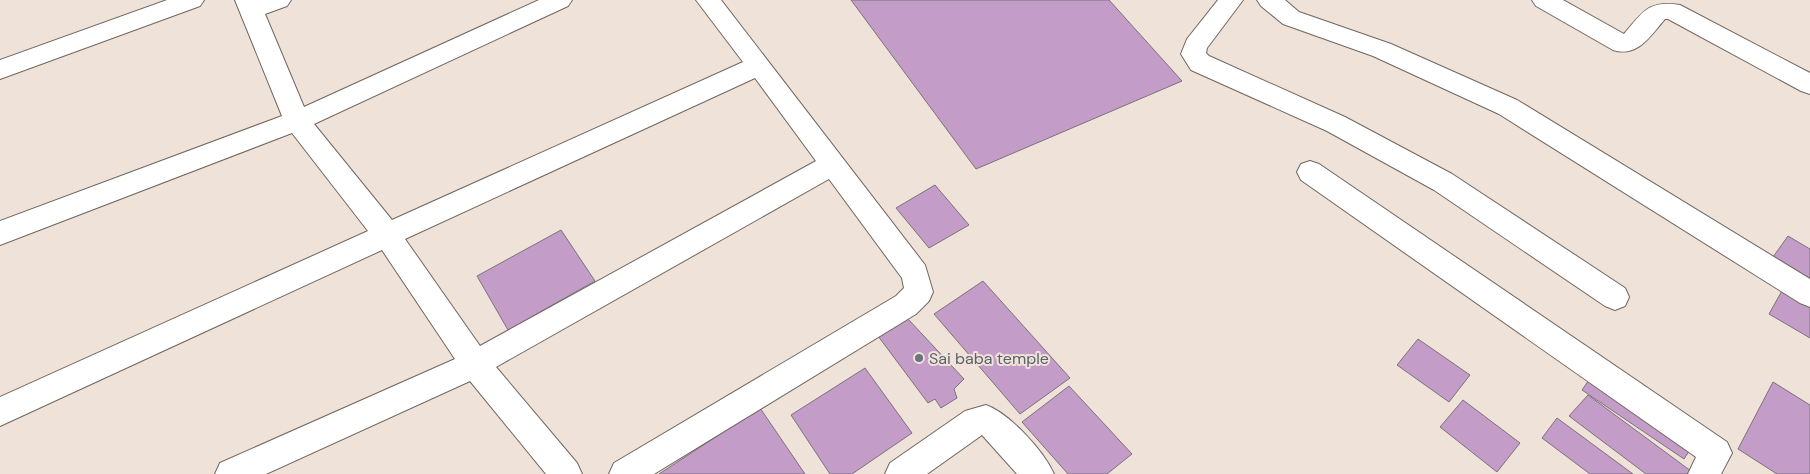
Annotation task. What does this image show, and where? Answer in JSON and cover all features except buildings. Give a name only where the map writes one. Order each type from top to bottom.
[{"type":"street","points":[[0,70],[192,0]]},
{"type":"street","points":[[279,0],[250,5],[297,122],[387,235],[476,364],[566,474]]},
{"type":"street","points":[[0,233],[297,122],[560,0]]},
{"type":"street","points":[[625,474],[906,305],[918,292],[915,274],[759,65],[708,0]]},
{"type":"street","points":[[1231,0],[1196,45],[1192,54],[1200,63],[1336,124],[1443,182],[1615,297]]},
{"type":"street","points":[[1269,0],[1291,18],[1382,50],[1508,107],[1810,294]]},
{"type":"street","points":[[1544,0],[1622,44],[1632,42],[1659,10],[1672,10],[1810,84]]},
{"type":"street","points":[[0,412],[759,65]]},
{"type":"street","points":[[231,474],[476,364],[832,165]]},
{"type":"street","points":[[1310,172],[1716,453],[1704,474]]},
{"type":"street","points":[[901,474],[976,421],[986,419],[997,427],[1038,474]]},
{"type":"place","name":"Sai baba temple","points":[[919,358]]}]
